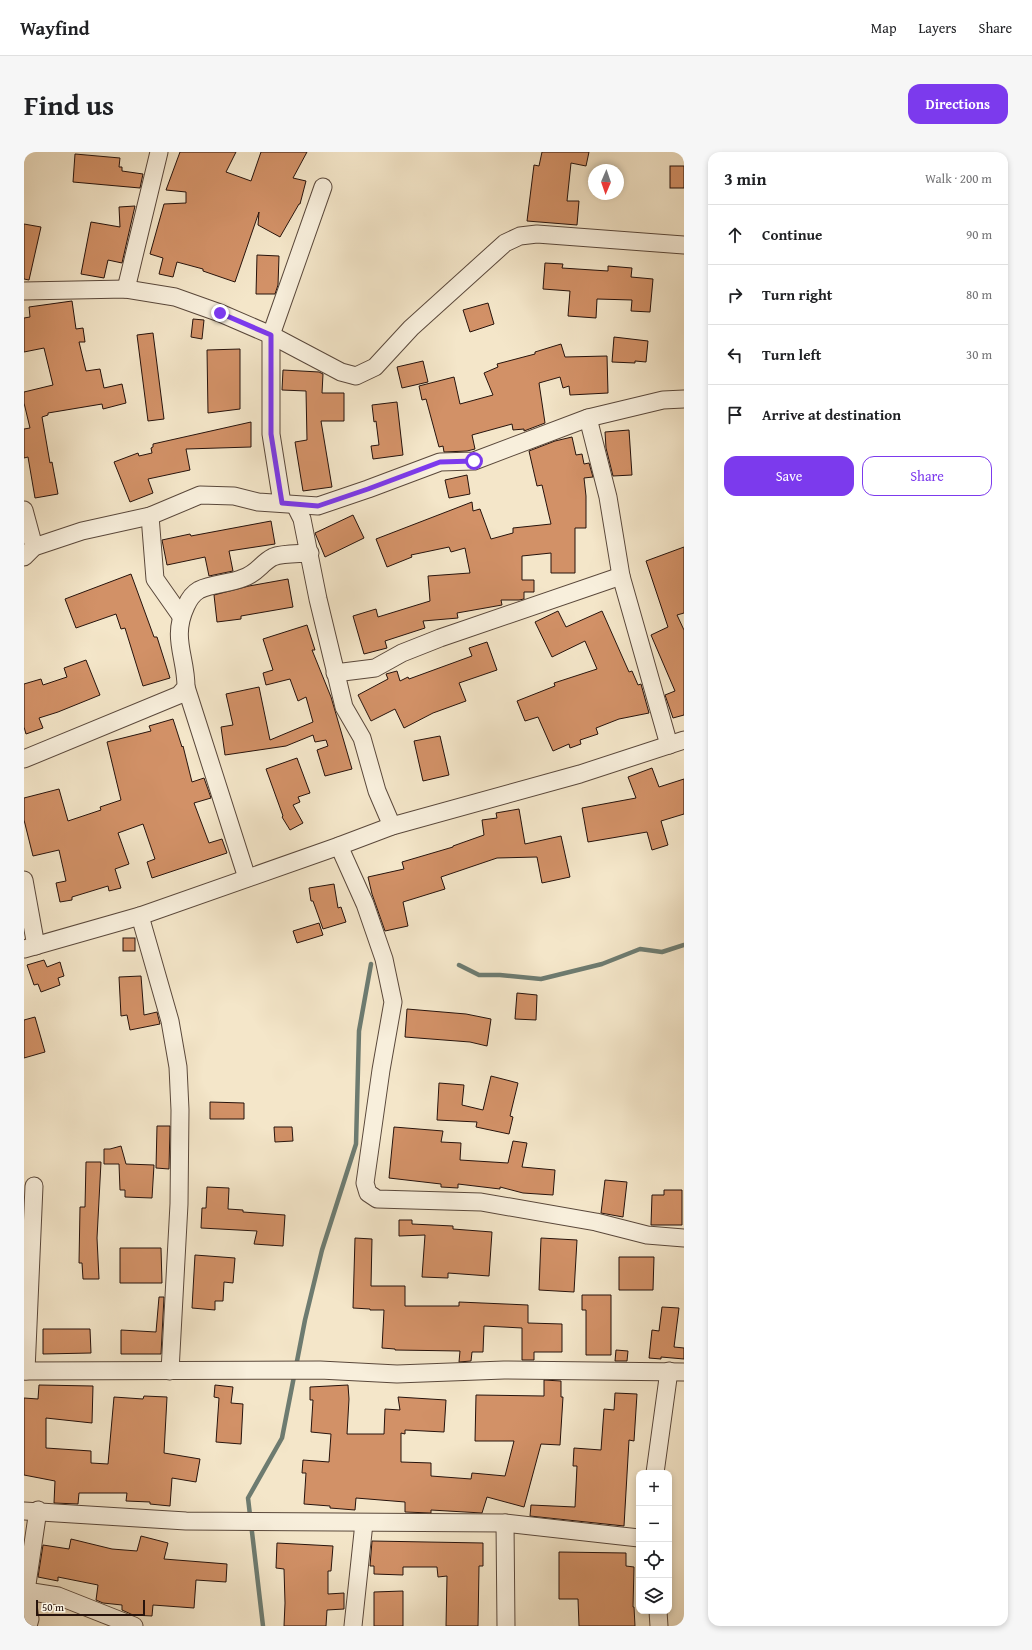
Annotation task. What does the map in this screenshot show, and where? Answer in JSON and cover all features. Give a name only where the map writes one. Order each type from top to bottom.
[{"type":"street","points":[[126,289],[159,152]]},
{"type":"street","points":[[323,187],[271,335],[271,434],[293,509],[310,553],[335,673],[344,707],[362,738],[377,791],[392,826]]},
{"type":"street","points":[[24,291],[126,289],[175,297],[220,313],[271,335],[341,372],[356,376],[375,367],[411,328],[505,243],[520,236],[537,234],[684,245]]},
{"type":"street","points":[[24,510],[29,552],[82,531],[150,516],[200,495],[234,496],[293,509],[318,506],[440,462],[474,461],[588,418],[663,400],[684,399]]},
{"type":"street","points":[[24,880],[30,947],[140,916],[340,846],[392,826],[580,774],[677,742],[622,576],[608,497],[588,418]]},
{"type":"street","points":[[150,516],[155,579],[181,616]]},
{"type":"street","points":[[248,878],[186,688],[186,676],[179,646],[181,616],[190,596],[200,590],[212,585],[235,582],[253,574],[274,557],[310,553]]},
{"type":"street","points":[[335,673],[375,668],[402,653],[440,638],[622,576]]},
{"type":"street","points":[[24,759],[179,695],[186,688]]},
{"type":"street","points":[[340,846],[370,917],[384,959],[393,1002],[381,1070],[365,1183],[368,1193],[377,1199],[481,1202],[596,1222],[648,1235],[684,1238]]},
{"type":"street","points":[[140,916],[170,1022],[178,1066],[180,1110],[179,1204],[170,1371]]},
{"type":"street","points":[[34,1186],[25,1371],[320,1370],[396,1374],[504,1370],[676,1372],[656,1470]]},
{"type":"street","points":[[28,1626],[30,1619],[26,1591],[31,1510],[186,1520],[364,1523],[505,1523],[636,1538]]},
{"type":"street","points":[[353,1626],[364,1523]]},
{"type":"street","points":[[505,1523],[506,1626]]},
{"type":"street","points":[[26,1591],[58,1596],[134,1626]]},
{"type":"street","points":[[658,1614],[659,1626]]},
{"type":"building","points":[[180,152],[236,152],[226,172],[251,181],[261,152],[307,152],[293,178],[306,181],[300,204],[280,237],[258,225],[259,212],[235,282],[203,271],[203,269],[177,262],[173,277],[159,274],[163,258],[150,254],[164,204],[186,203],[186,192],[166,190]]},
{"type":"building","points":[[542,152],[589,152],[586,166],[571,163],[567,201],[579,201],[577,225],[527,221],[534,165],[539,166]]},
{"type":"building","points":[[75,154],[120,158],[119,167],[122,167],[122,171],[143,174],[140,188],[73,182]]},
{"type":"building","points":[[670,166],[684,166],[684,188],[670,188]]},
{"type":"building","points":[[135,206],[122,263],[108,260],[104,278],[81,274],[91,222],[120,227],[119,207]]},
{"type":"building","points":[[24,224],[41,227],[29,280],[24,279]]},
{"type":"building","points":[[257,255],[279,256],[278,285],[275,294],[256,294]]},
{"type":"building","points":[[545,263],[563,264],[562,268],[608,271],[608,266],[632,268],[631,277],[653,279],[650,312],[631,311],[632,300],[597,299],[596,318],[568,316],[570,291],[543,289]]},
{"type":"building","points":[[72,301],[76,329],[83,328],[85,342],[79,342],[86,371],[100,369],[104,388],[122,384],[126,403],[103,409],[102,404],[48,413],[48,415],[42,417],[50,463],[52,462],[58,494],[35,498],[28,457],[24,458],[24,429],[30,428],[24,403],[24,392],[53,385],[44,348],[24,352],[24,318],[30,317],[29,307]]},
{"type":"building","points":[[488,303],[494,324],[470,332],[463,310]]},
{"type":"building","points":[[193,319],[204,320],[202,339],[191,337]]},
{"type":"building","points":[[153,333],[164,419],[148,421],[137,335]]},
{"type":"building","points":[[614,337],[648,341],[646,362],[612,362]]},
{"type":"building","points":[[561,344],[565,357],[607,356],[608,393],[570,395],[569,386],[563,388],[560,377],[539,383],[545,423],[524,431],[524,429],[513,430],[512,424],[472,435],[475,449],[467,451],[444,452],[443,446],[439,447],[426,399],[422,400],[419,386],[454,377],[460,404],[493,395],[484,373],[498,367],[497,364],[535,354],[535,352]]},
{"type":"building","points":[[240,349],[240,409],[208,413],[207,350]]},
{"type":"building","points":[[423,361],[428,382],[402,388],[397,367]]},
{"type":"building","points":[[283,370],[319,372],[323,374],[322,393],[344,393],[344,421],[321,421],[332,487],[303,491],[295,442],[307,440],[306,391],[282,390]]},
{"type":"building","points":[[397,402],[403,455],[373,459],[371,446],[379,445],[372,405]]},
{"type":"building","points":[[251,422],[251,447],[186,449],[190,470],[148,479],[153,493],[130,502],[114,462],[138,453],[139,456],[152,453],[151,448],[153,447],[153,444]]},
{"type":"building","points":[[629,430],[632,475],[613,476],[606,448],[605,432]]},
{"type":"building","points":[[572,437],[576,455],[582,454],[584,464],[589,463],[593,477],[584,478],[586,496],[586,528],[575,528],[575,573],[551,573],[551,553],[522,556],[522,580],[534,580],[534,592],[524,592],[524,599],[501,600],[502,605],[457,613],[458,618],[423,621],[425,628],[385,641],[387,648],[364,654],[353,616],[376,609],[378,617],[430,601],[428,576],[470,573],[465,548],[451,552],[449,547],[411,555],[412,557],[387,567],[376,539],[472,502],[473,511],[480,509],[491,539],[513,533],[513,528],[551,524],[542,485],[537,486],[529,451],[555,441]]},
{"type":"building","points":[[467,475],[470,494],[449,498],[445,480]]},
{"type":"building","points":[[353,515],[364,538],[325,557],[315,533]]},
{"type":"building","points":[[271,521],[275,544],[229,551],[233,571],[209,576],[205,557],[167,565],[162,540]]},
{"type":"building","points":[[684,547],[684,613],[677,615],[684,630],[684,715],[673,718],[665,695],[675,691],[651,635],[668,627],[646,561]]},
{"type":"building","points":[[131,574],[154,637],[157,637],[170,678],[143,686],[125,628],[121,629],[116,614],[76,628],[65,599]]},
{"type":"building","points":[[288,579],[293,607],[241,616],[241,619],[217,622],[214,595],[249,586]]},
{"type":"building","points":[[558,611],[566,627],[602,611],[629,672],[632,671],[638,685],[641,684],[649,713],[619,719],[596,728],[598,734],[580,740],[581,744],[570,748],[569,744],[553,751],[538,717],[525,721],[517,701],[555,686],[554,683],[597,669],[585,641],[552,657],[535,622]]},
{"type":"building","points":[[307,625],[315,650],[312,650],[331,697],[352,769],[325,776],[317,750],[328,746],[326,740],[315,742],[313,735],[286,746],[225,755],[221,727],[233,725],[226,694],[259,687],[270,740],[313,722],[306,697],[298,701],[290,679],[266,685],[263,673],[273,670],[263,639]]},
{"type":"building","points":[[487,642],[497,670],[459,683],[466,701],[433,713],[404,728],[395,709],[371,721],[358,695],[388,679],[386,674],[397,671],[400,681],[408,677],[409,679],[472,656],[469,648]]},
{"type":"building","points":[[86,660],[100,695],[39,718],[43,728],[26,734],[24,727],[24,684],[41,679],[43,685],[67,677],[64,668]]},
{"type":"building","points":[[173,719],[182,747],[183,746],[192,782],[204,778],[211,798],[194,803],[209,843],[222,839],[227,853],[152,878],[147,862],[155,859],[143,824],[118,833],[129,864],[115,869],[121,888],[109,891],[108,886],[72,897],[72,900],[60,902],[56,883],[66,881],[59,850],[33,856],[24,820],[24,798],[59,789],[68,821],[101,810],[100,807],[121,800],[107,742],[151,731],[149,726]]},
{"type":"building","points":[[440,736],[449,775],[423,781],[414,741]]},
{"type":"building","points":[[297,758],[310,793],[298,797],[300,802],[293,805],[303,823],[290,830],[282,817],[283,816],[266,769]]},
{"type":"building","points":[[652,768],[659,787],[684,779],[684,814],[661,821],[668,845],[652,850],[647,832],[588,842],[582,808],[636,798],[628,777]]},
{"type":"building","points":[[519,809],[525,844],[561,836],[570,877],[542,883],[537,857],[497,858],[441,877],[445,889],[403,902],[408,926],[385,931],[372,894],[368,877],[404,869],[402,862],[453,847],[484,835],[482,820],[497,818],[496,813]]},
{"type":"building","points":[[334,884],[338,908],[341,907],[346,922],[323,929],[313,901],[311,901],[309,888]]},
{"type":"building","points":[[319,923],[323,935],[297,943],[293,931]]},
{"type":"building","points":[[123,938],[135,938],[135,951],[123,951]]},
{"type":"building","points":[[44,960],[47,967],[60,962],[64,976],[58,978],[60,985],[41,992],[38,984],[34,985],[27,965]]},
{"type":"building","points":[[141,976],[144,1015],[157,1012],[160,1024],[130,1030],[127,1015],[121,1016],[119,977]]},
{"type":"building","points":[[517,993],[537,995],[536,1020],[515,1019]]},
{"type":"building","points":[[407,1009],[466,1014],[491,1019],[487,1046],[470,1042],[405,1037]]},
{"type":"building","points":[[35,1017],[45,1052],[24,1058],[24,1020]]},
{"type":"building","points":[[491,1076],[518,1083],[510,1116],[513,1117],[509,1134],[476,1127],[477,1122],[437,1120],[439,1083],[464,1085],[462,1105],[483,1110]]},
{"type":"building","points":[[210,1102],[244,1103],[244,1119],[210,1119]]},
{"type":"building","points":[[157,1126],[170,1126],[169,1169],[156,1168]]},
{"type":"building","points":[[274,1127],[292,1127],[293,1141],[275,1142]]},
{"type":"building","points":[[394,1127],[443,1131],[441,1142],[461,1143],[460,1160],[508,1163],[513,1141],[527,1143],[522,1167],[555,1170],[553,1195],[523,1193],[500,1187],[500,1189],[458,1184],[458,1188],[441,1187],[441,1184],[389,1178]]},
{"type":"building","points":[[121,1146],[126,1164],[154,1165],[152,1198],[125,1197],[125,1190],[120,1190],[119,1164],[104,1164],[104,1149]]},
{"type":"building","points":[[86,1162],[101,1162],[97,1238],[99,1279],[83,1279],[82,1263],[79,1263],[80,1207],[85,1207]]},
{"type":"building","points":[[605,1180],[627,1182],[623,1217],[601,1213]]},
{"type":"building","points":[[207,1187],[229,1188],[228,1209],[243,1210],[243,1212],[285,1215],[283,1246],[254,1244],[257,1231],[201,1228],[202,1208],[206,1208]]},
{"type":"building","points":[[664,1190],[682,1190],[682,1225],[651,1225],[652,1195],[664,1195]]},
{"type":"building","points":[[399,1220],[412,1220],[412,1224],[453,1226],[453,1229],[492,1232],[489,1276],[448,1273],[448,1278],[422,1277],[425,1235],[399,1236]]},
{"type":"building","points":[[355,1238],[372,1239],[371,1286],[405,1286],[405,1306],[459,1306],[459,1302],[528,1305],[528,1323],[562,1324],[562,1352],[534,1352],[534,1360],[522,1360],[522,1328],[484,1326],[483,1352],[472,1352],[471,1361],[459,1362],[460,1351],[395,1350],[382,1348],[384,1310],[353,1308]]},
{"type":"building","points":[[541,1238],[577,1240],[574,1292],[539,1290]]},
{"type":"building","points":[[120,1248],[161,1248],[162,1283],[120,1283]]},
{"type":"building","points":[[195,1255],[235,1258],[233,1283],[224,1282],[223,1301],[215,1301],[215,1310],[192,1308]]},
{"type":"building","points":[[619,1257],[654,1257],[653,1290],[619,1290]]},
{"type":"building","points":[[582,1295],[611,1295],[611,1355],[586,1355],[586,1310],[582,1310]]},
{"type":"building","points":[[159,1297],[164,1297],[161,1354],[121,1354],[121,1330],[156,1332]]},
{"type":"building","points":[[662,1307],[679,1308],[674,1347],[684,1348],[684,1359],[661,1357],[661,1359],[649,1358],[652,1330],[659,1331]]},
{"type":"building","points":[[43,1329],[90,1329],[91,1353],[43,1354]]},
{"type":"building","points":[[616,1350],[628,1351],[627,1361],[615,1361]]},
{"type":"building","points":[[544,1380],[561,1381],[561,1397],[563,1397],[560,1445],[541,1444],[524,1507],[487,1497],[482,1513],[431,1510],[431,1513],[405,1512],[405,1502],[356,1498],[355,1510],[304,1504],[306,1473],[302,1473],[303,1460],[329,1462],[331,1434],[311,1432],[313,1400],[310,1400],[310,1387],[348,1385],[349,1399],[347,1434],[384,1434],[385,1409],[400,1410],[398,1397],[446,1400],[444,1432],[405,1430],[405,1434],[401,1433],[401,1462],[431,1463],[431,1476],[471,1479],[472,1473],[505,1476],[514,1441],[475,1441],[476,1395],[544,1396]]},
{"type":"building","points":[[39,1385],[93,1386],[92,1423],[46,1418],[46,1448],[91,1451],[91,1463],[108,1464],[114,1397],[143,1399],[144,1396],[167,1397],[164,1453],[200,1459],[196,1482],[172,1478],[170,1506],[150,1504],[150,1502],[126,1501],[127,1493],[79,1493],[78,1504],[54,1503],[55,1481],[24,1475],[24,1398],[38,1399]]},
{"type":"building","points":[[215,1385],[233,1387],[231,1403],[243,1404],[241,1444],[216,1442],[219,1398],[214,1397]]},
{"type":"building","points":[[615,1393],[637,1394],[634,1441],[629,1440],[624,1526],[530,1516],[531,1505],[575,1507],[577,1466],[573,1466],[574,1448],[601,1450],[604,1409],[614,1410]]},
{"type":"building","points":[[141,1536],[168,1543],[164,1559],[227,1564],[226,1582],[196,1580],[194,1608],[153,1605],[152,1616],[133,1615],[122,1610],[122,1605],[103,1603],[96,1600],[98,1585],[58,1577],[58,1581],[38,1577],[43,1545],[69,1549],[71,1539],[112,1549],[137,1551]]},
{"type":"building","points":[[372,1541],[483,1543],[483,1566],[479,1566],[478,1626],[446,1626],[447,1576],[438,1577],[437,1567],[403,1567],[403,1575],[374,1574],[374,1566],[370,1566]]},
{"type":"building","points":[[277,1543],[333,1546],[331,1571],[328,1571],[328,1594],[344,1593],[344,1609],[327,1610],[326,1626],[284,1626],[284,1569],[276,1568]]},
{"type":"building","points":[[559,1552],[626,1553],[626,1566],[634,1567],[633,1607],[635,1626],[579,1626],[578,1599],[559,1599]]},
{"type":"building","points":[[403,1591],[403,1626],[374,1626],[374,1592]]},
{"type":"waterway","points":[[459,965],[479,975],[500,975],[541,979],[602,964],[640,949],[662,952],[684,945]]},
{"type":"waterway","points":[[263,1626],[248,1498],[282,1438],[305,1320],[322,1250],[356,1144],[359,1031],[371,964]]},
{"type":"route","points":[[220,313],[271,335],[271,434],[282,503],[318,506],[440,462],[474,461]]}]
